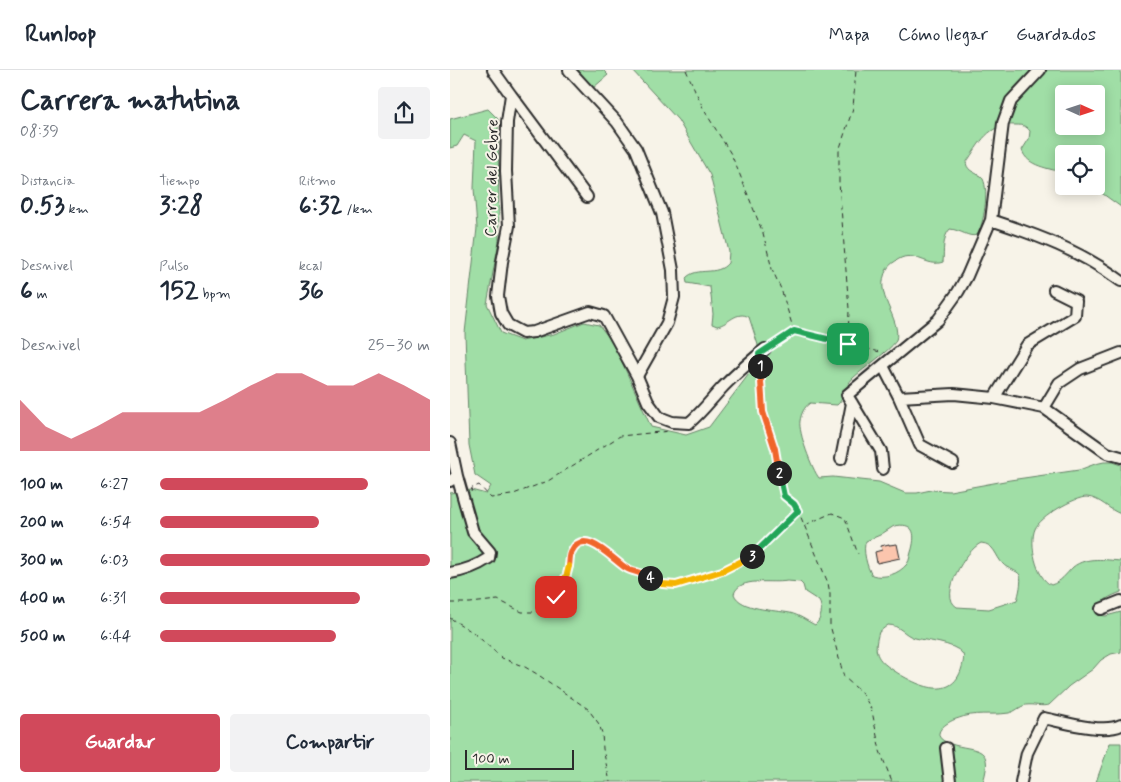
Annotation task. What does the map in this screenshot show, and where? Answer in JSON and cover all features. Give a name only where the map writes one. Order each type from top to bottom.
[{"type":"street","name":"Carrer del Gebre","points":[[493,70],[588,197]]},
{"type":"street","points":[[569,70],[617,122],[636,149],[662,213],[673,270],[674,296],[667,323],[637,376]]},
{"type":"street","points":[[841,459],[849,399],[883,366],[938,320],[967,276],[991,220],[1003,123],[1011,101],[1040,70]]},
{"type":"street","name":"Carrer del Gebre","points":[[511,95],[507,122],[506,171],[509,226],[498,296],[501,313],[508,325],[523,333],[534,332],[590,312],[604,316],[637,376],[648,402],[659,417],[672,422],[684,422]]},
{"type":"street","points":[[991,220],[1045,238],[1069,249],[1103,267],[1121,281]]},
{"type":"street","points":[[994,398],[1027,345],[1075,316],[1076,301],[1054,290]]},
{"type":"street","points":[[684,422],[689,423],[703,412],[721,389],[762,352]]},
{"type":"street","points":[[1044,408],[1059,383],[1080,370],[1121,353]]},
{"type":"street","points":[[883,366],[920,445],[953,463]]},
{"type":"street","points":[[899,397],[954,394],[994,398],[1044,408],[1107,453],[1121,457]]},
{"type":"street","points":[[849,399],[881,451],[883,469]]},
{"type":"street","points":[[450,442],[453,479],[473,532],[490,552],[489,558],[478,565],[450,573]]},
{"type":"street","points":[[1101,609],[1121,601]]},
{"type":"street","points":[[1021,782],[1027,753],[1044,718],[1097,728],[1116,728],[1121,725]]},
{"type":"street","points":[[946,748],[950,782]]},
{"type":"path","points":[[686,70],[704,110],[731,154],[740,175],[762,233],[772,269],[782,290],[794,331]]},
{"type":"path","points":[[848,344],[849,309],[839,182],[839,151],[853,108],[856,70]]},
{"type":"path","points":[[892,782],[880,752],[872,711],[863,694],[844,677],[830,625],[828,583],[798,511],[794,504],[784,496],[775,449],[763,412],[762,352],[794,331],[896,356]]},
{"type":"path","points":[[470,497],[472,488],[479,485],[491,498],[500,498],[524,491],[548,482],[601,450],[620,436],[669,432],[684,422]]},
{"type":"path","points":[[450,603],[494,600],[506,603],[522,612],[534,612],[544,609],[553,602],[568,572],[571,551],[581,542],[590,542],[597,546],[628,569],[647,575],[662,584],[676,585],[722,571],[755,555],[798,511]]},
{"type":"path","points":[[804,526],[832,513],[845,518],[858,554]]},
{"type":"path","points":[[450,618],[474,633],[502,658],[537,674],[588,709],[599,724],[602,733],[603,749],[610,782]]},
{"type":"green space","points":[[578,70],[603,70],[608,75],[593,88]]},
{"type":"green space","points":[[632,70],[1121,70],[1121,207],[1104,195],[1105,145],[1055,145],[1055,170],[1040,166],[1025,156],[1022,150],[1029,139],[1030,131],[1026,127],[1006,125],[998,127],[986,136],[966,163],[971,171],[983,179],[985,184],[985,207],[980,230],[977,235],[974,236],[950,229],[945,240],[943,262],[932,263],[905,257],[889,266],[883,279],[883,288],[895,323],[896,341],[888,350],[853,378],[837,405],[810,403],[804,409],[800,418],[803,441],[819,478],[833,477],[879,482],[905,493],[931,490],[950,491],[1079,470],[1104,462],[1121,465],[1121,514],[1092,498],[1087,497],[1074,500],[1050,514],[1038,524],[1033,535],[1033,551],[1041,575],[1051,585],[1061,580],[1073,567],[1084,561],[1121,561],[1121,592],[1109,597],[1096,612],[1098,615],[1106,616],[1121,612],[1121,652],[1111,654],[1101,660],[1093,669],[1069,686],[1049,705],[1026,705],[1009,713],[1002,714],[970,715],[944,725],[939,732],[941,739],[983,754],[986,760],[986,769],[983,782],[450,782],[450,493],[471,490],[486,494],[491,486],[475,475],[469,445],[465,333],[477,228],[474,188],[476,141],[464,135],[457,146],[450,148],[450,119],[488,109],[498,119],[499,241],[487,304],[501,333],[522,341],[554,334],[584,322],[599,325],[614,344],[651,427],[686,435],[709,427],[752,370],[758,345],[749,317],[740,315],[721,325],[712,324],[713,314],[710,287],[687,283],[686,278],[691,274],[718,270],[728,263],[729,252],[710,175],[678,120]],"holes":[[[894,526],[906,526],[912,530],[914,538],[909,561],[904,568],[896,573],[886,576],[872,575],[865,553],[866,541]],[[981,543],[989,546],[1005,566],[1020,575],[1017,600],[989,609],[957,607],[952,601],[952,584],[968,554]],[[800,582],[805,592],[819,601],[821,613],[815,625],[790,613],[750,606],[743,603],[734,594],[737,588],[749,583]],[[888,625],[892,625],[915,638],[953,647],[962,653],[964,660],[957,678],[950,685],[941,688],[932,688],[911,681],[887,666],[877,654],[876,645],[879,632]]]},
{"type":"green space","points":[[1110,743],[1121,743],[1121,782],[1096,782]]},
{"type":"building","points":[[897,544],[900,558],[877,563],[875,552],[882,550],[881,546]]},
{"type":"route","points":[[556,597],[568,572],[571,551],[581,542],[590,542],[633,572],[647,575],[654,581],[667,585],[676,585],[722,571],[755,555],[777,530],[785,525],[798,511],[794,504],[784,496],[775,449],[763,412],[759,354],[794,331],[848,344]]}]
